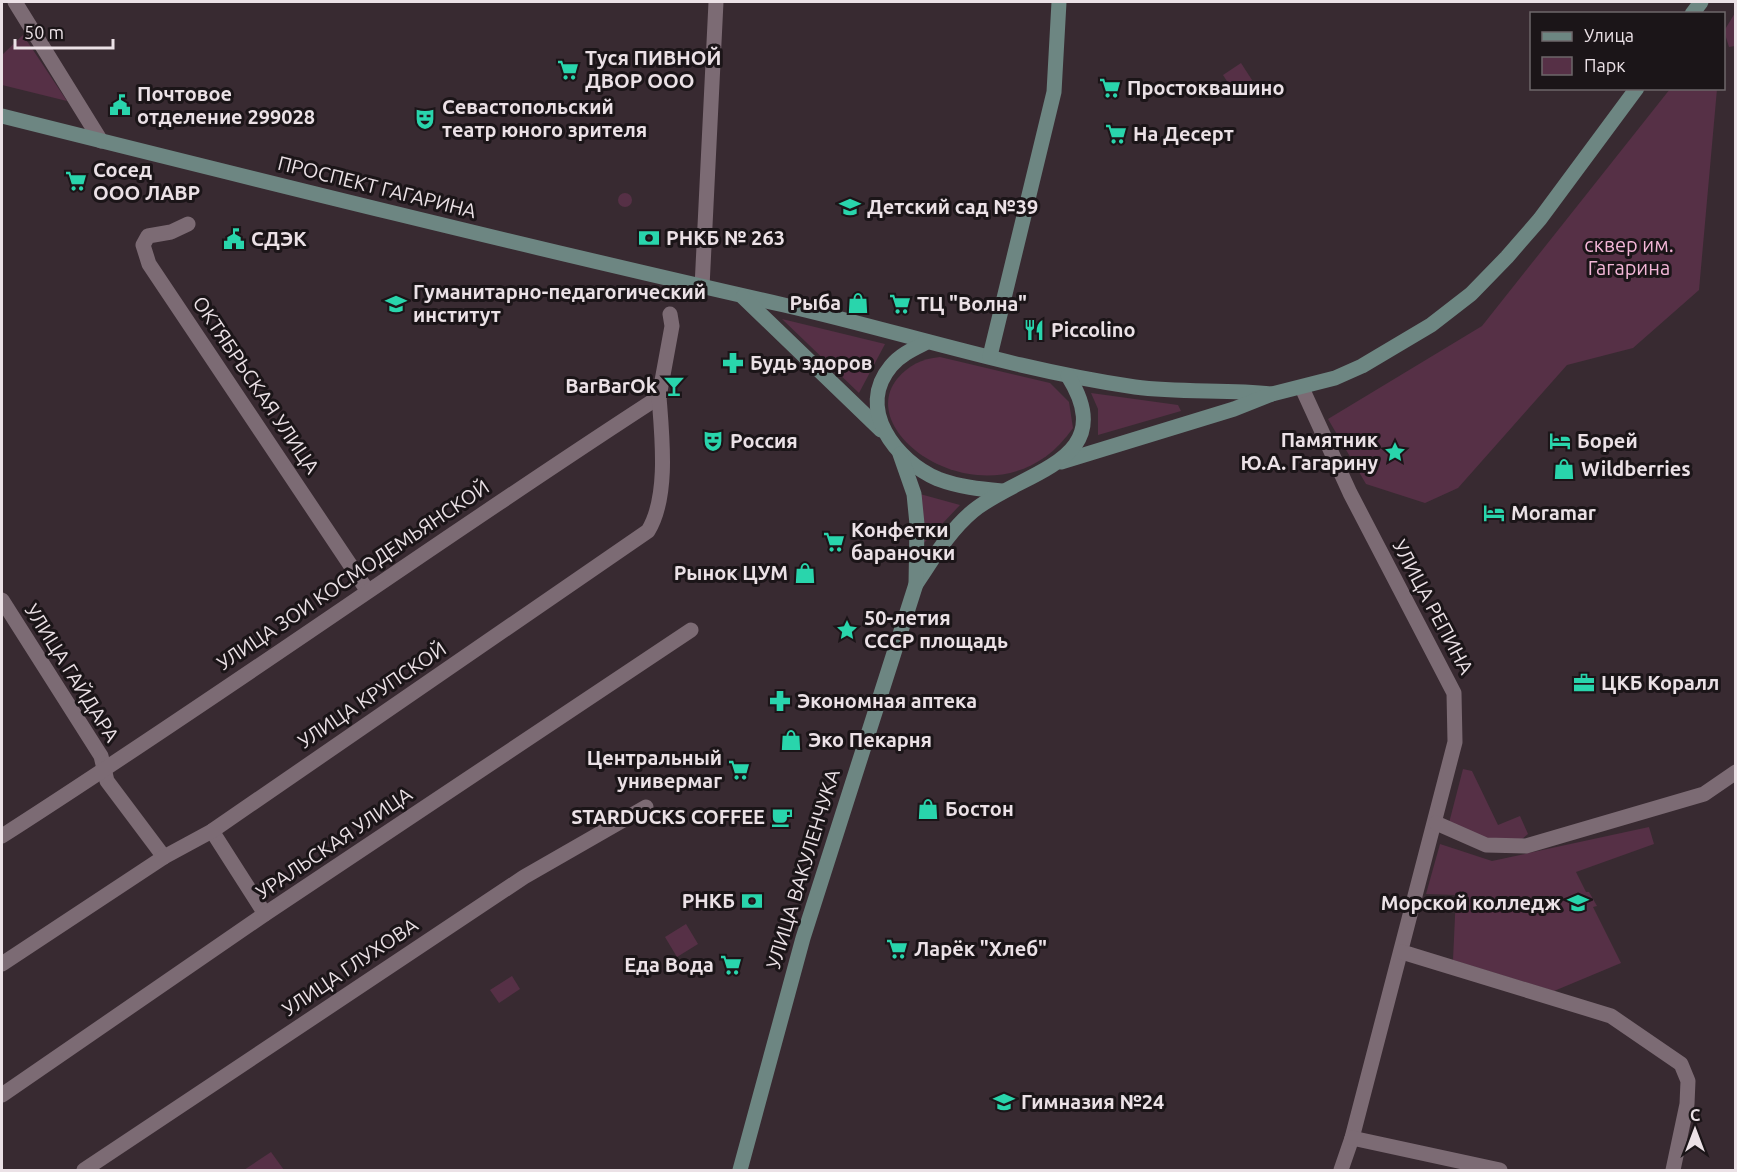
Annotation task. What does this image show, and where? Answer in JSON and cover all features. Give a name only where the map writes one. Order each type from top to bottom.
[{"type":"main road","points":[[990,356],[1054,92],[1059,2]]},
{"type":"main road","points":[[743,297],[885,434],[900,454],[939,479],[969,488],[1002,491],[1061,462],[1234,409],[1272,394],[1335,378],[1362,366],[1431,325],[1471,294],[1540,219],[1636,90]]},
{"type":"main road","name":"ПРОСПЕКТ ГАГАРИНА","points":[[2,116],[743,297],[784,305],[925,343]]},
{"type":"main road","points":[[885,434],[877,404],[884,376],[904,354],[925,343],[990,356],[1068,376],[1139,387],[1224,389],[1272,394]]},
{"type":"main road","points":[[1061,462],[1077,444],[1084,420],[1081,397],[1068,376]]},
{"type":"main road","name":"УЛИЦА ВАКУЛЕНЧУКА","points":[[900,454],[914,494],[916,584]]},
{"type":"main road","name":"УЛИЦА ВАКУЛЕНЧУКА","points":[[740,1170],[803,938],[916,584],[952,531],[973,511],[1002,491]]},
{"type":"street","points":[[15,2],[101,141]]},
{"type":"street","points":[[702,287],[716,2]]},
{"type":"street","name":"ОКТЯБРЬСКАЯ УЛИЦА","points":[[188,225],[171,232],[148,236],[143,245],[149,264],[367,590]]},
{"type":"street","points":[[659,397],[672,326],[670,314]]},
{"type":"street","name":"УЛИЦА РЕПИНА","points":[[1302,388],[1352,498],[1454,693],[1455,742],[1436,824],[1352,1138],[1341,1170]]},
{"type":"street","name":"УЛИЦА ЗОИ КОСМОДЕМЬЯНСКОЙ","points":[[2,836],[659,397]]},
{"type":"street","name":"УЛИЦА КРУПСКОЙ","points":[[2,964],[164,857],[212,831],[648,531],[655,519],[664,448],[659,397]]},
{"type":"street","name":"УЛИЦА ГАЙДАРА","points":[[2,600],[101,756],[106,781],[164,857]]},
{"type":"street","name":"УРАЛЬСКАЯ УЛИЦА","points":[[2,1095],[265,914],[691,630]]},
{"type":"street","points":[[1436,824],[1486,845],[1526,846],[1704,794],[1736,772]]},
{"type":"street","name":"УЛИЦА ГЛУХОВА","points":[[84,1170],[525,877],[646,807]]},
{"type":"street","points":[[212,831],[265,914]]},
{"type":"street","points":[[1402,952],[1611,1016],[1681,1064],[1688,1081],[1687,1104],[1673,1170]]},
{"type":"street","points":[[1352,1138],[1500,1170]]},
{"type":"green space","points":[[1735,13],[1735,46],[1729,47],[1725,29]]},
{"type":"green space","points":[[23,35],[67,101],[2,85],[2,55]]},
{"type":"green space","points":[[1241,63],[1252,80],[1234,92],[1223,75]]},
{"type":"green space","name":"сквер им. Гагарина","points":[[1669,90],[1717,90],[1699,290],[1633,348],[1567,365],[1458,488],[1425,503],[1366,484],[1328,419],[1482,326]]},
{"type":"green space","points":[[622,193],[628,193],[632,200],[628,207],[622,207],[618,203],[618,197]]},
{"type":"green space","points":[[782,319],[885,344],[859,393]]},
{"type":"green space","points":[[940,357],[1050,383],[1069,402],[1073,428],[1043,459],[1008,473],[973,475],[940,465],[913,448],[894,426],[888,402],[897,379],[906,370],[921,361]]},
{"type":"green space","points":[[1091,393],[1178,405],[1181,411],[1098,435],[1098,409]]},
{"type":"green space","points":[[920,494],[960,505],[922,545]]},
{"type":"green space","points":[[1463,769],[1472,771],[1498,825],[1520,816],[1528,834],[1522,839],[1486,838],[1449,823]]},
{"type":"green space","points":[[1649,827],[1654,844],[1576,872],[1586,892],[1589,892],[1597,906],[1593,907],[1621,963],[1554,991],[1453,960],[1456,895],[1426,894],[1440,844],[1492,861]]},
{"type":"green space","points":[[686,924],[698,944],[677,957],[665,937]]},
{"type":"green space","points":[[512,976],[520,989],[499,1003],[490,990]]},
{"type":"green space","points":[[271,1152],[284,1170],[244,1170]]},
{"type":"place","name":"Туся ПИВНОЙ ДВОР ООО","points":[[568,70]]},
{"type":"place","name":"Простоквашино","points":[[1110,88]]},
{"type":"place","name":"Почтовое отделение 299028","points":[[120,105]]},
{"type":"place","name":"Севастопольский театр юного зрителя","points":[[425,119]]},
{"type":"place","name":"На Десерт","points":[[1116,134]]},
{"type":"place","name":"Сосед ООО ЛАВР","points":[[76,181]]},
{"type":"place","name":"Детский сад №39","points":[[850,207]]},
{"type":"place","name":"РНКБ № 263","points":[[649,238]]},
{"type":"place","name":"СДЭК","points":[[234,239]]},
{"type":"place","name":"Рыба","points":[[858,303]]},
{"type":"place","name":"Гуманитарно-педагогический институт","points":[[396,304]]},
{"type":"place","name":"ТЦ \"Волна\"","points":[[900,304]]},
{"type":"place","name":"Piccolino","points":[[1034,330]]},
{"type":"place","name":"Будь здоров","points":[[733,363]]},
{"type":"place","name":"BarBarOk","points":[[674,386]]},
{"type":"place","name":"Россия","points":[[713,441]]},
{"type":"place","name":"Борей","points":[[1560,441]]},
{"type":"place","name":"Памятник Ю.А. Гагарину","points":[[1395,452]]},
{"type":"place","name":"Wildberries","points":[[1564,469]]},
{"type":"place","name":"Moramar","points":[[1494,513]]},
{"type":"place","name":"Конфетки бараночки","points":[[834,542]]},
{"type":"place","name":"Рынок ЦУМ","points":[[805,573]]},
{"type":"place","name":"50-летия СССР площадь","points":[[847,630]]},
{"type":"place","name":"ЦКБ Коралл","points":[[1584,683]]},
{"type":"place","name":"Экономная аптека","points":[[780,701]]},
{"type":"place","name":"Эко Пекарня","points":[[791,740]]},
{"type":"place","name":"Центральный универмаг","points":[[739,770]]},
{"type":"place","name":"Бостон","points":[[928,809]]},
{"type":"place","name":"STARDUCKS COFFEE","points":[[782,817]]},
{"type":"place","name":"РНКБ","points":[[752,901]]},
{"type":"place","name":"Морской колледж","points":[[1578,903]]},
{"type":"place","name":"Ларёк \"Хлеб\"","points":[[897,949]]},
{"type":"place","name":"Еда Вода","points":[[731,965]]},
{"type":"place","name":"Гимназия №24","points":[[1004,1102]]}]
